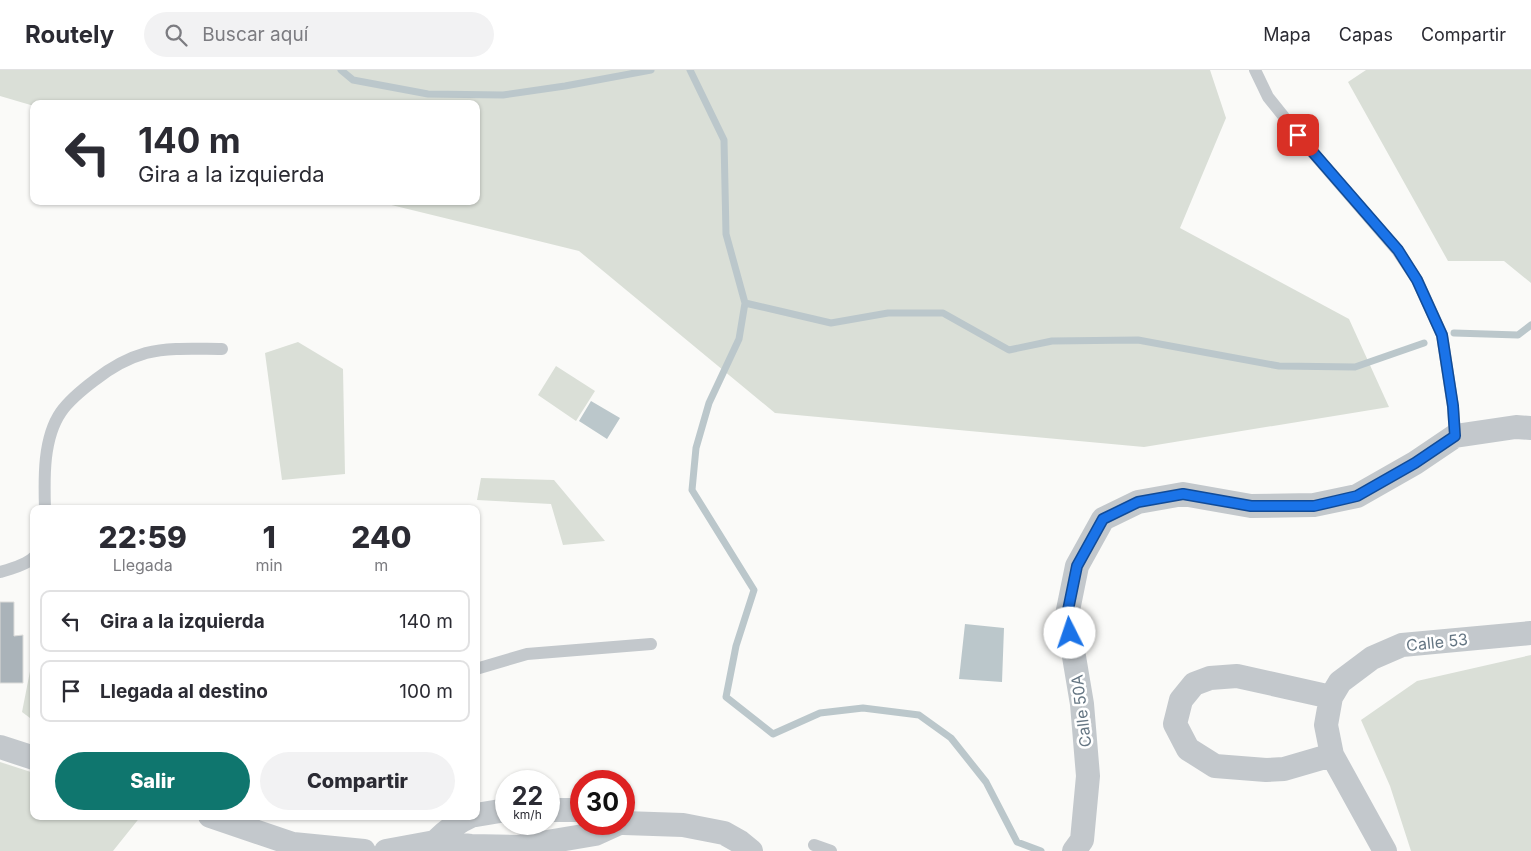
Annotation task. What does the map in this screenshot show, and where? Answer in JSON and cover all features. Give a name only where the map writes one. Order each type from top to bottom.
[{"type":"street","name":"Calle 50A","points":[[1074,851],[1082,840],[1088,776],[1082,704],[1067,615],[1077,566],[1103,519],[1138,502],[1183,494],[1251,506],[1314,506],[1357,496],[1415,463],[1455,436],[1516,426],[1531,428]]},
{"type":"street","name":"Calle 53","points":[[1332,755],[1326,725],[1331,697],[1340,682],[1372,658],[1402,645],[1531,633]]},
{"type":"street","points":[[1331,697],[1237,676],[1210,678],[1194,684],[1182,700],[1175,724],[1188,749],[1215,766],[1266,770],[1284,769],[1332,755],[1385,851]]},
{"type":"street","points":[[0,746],[30,757]]},
{"type":"street","points":[[480,814],[495,812]]},
{"type":"street","points":[[222,820],[293,844],[364,851]]},
{"type":"street","points":[[435,842],[447,830],[462,820]]},
{"type":"street","points":[[635,823],[683,825],[724,833],[751,851]]},
{"type":"street","points":[[386,851],[435,842],[471,846],[517,847],[589,835]]},
{"type":"lane","points":[[1254,70],[1268,97],[1308,147],[1398,250],[1417,280],[1442,335],[1453,406],[1455,436]]},
{"type":"lane","points":[[45,505],[47,450],[53,428],[61,412],[81,391],[103,374],[145,354],[172,350],[222,348]]},
{"type":"lane","points":[[0,572],[30,561]]},
{"type":"lane","points":[[480,668],[528,654],[651,644]]},
{"type":"lane","points":[[814,845],[831,851]]},
{"type":"shaded area","points":[[0,70],[1210,70],[1226,118],[1180,228],[1349,319],[1389,407],[1144,447],[775,413],[579,251],[391,205],[480,205],[480,100],[30,100],[30,105],[0,96]]},
{"type":"shaded area","points":[[1366,70],[1531,70],[1531,283],[1504,261],[1448,261],[1348,82]]},
{"type":"shaded area","points":[[298,342],[343,369],[345,474],[282,480],[265,353]]},
{"type":"shaded area","points":[[556,366],[595,391],[576,421],[538,395]]},
{"type":"shaded area","points":[[591,401],[620,418],[607,439],[579,421]]},
{"type":"shaded area","points":[[481,478],[554,480],[605,541],[563,545],[551,504],[477,500]]},
{"type":"shaded area","points":[[965,624],[1004,628],[1002,682],[959,679]]},
{"type":"shaded area","points":[[1531,655],[1531,851],[1411,851],[1390,786],[1361,720],[1417,681]]},
{"type":"shaded area","points":[[30,671],[30,718],[22,712]]},
{"type":"shaded area","points":[[0,762],[30,772],[30,820],[138,820],[113,851],[0,851]]},
{"type":"building","points":[[0,602],[14,602],[14,636],[23,635],[23,683],[0,683]]},
{"type":"waterway","points":[[341,70],[353,80],[428,94],[503,95],[651,70]]},
{"type":"waterway","points":[[690,70],[724,140],[726,234],[745,303],[831,323],[888,313],[943,313],[1009,350],[1052,341],[1138,340],[1279,366],[1355,367],[1424,343]]},
{"type":"waterway","points":[[745,303],[739,339],[709,403],[696,448],[692,490],[754,590],[736,646],[726,697],[773,734],[820,713],[863,708],[919,715],[951,738],[986,782],[1017,842],[1041,851]]},
{"type":"waterway","points":[[1454,333],[1518,335],[1531,325]]},
{"type":"route","points":[[1070,633],[1067,615],[1077,566],[1103,519],[1138,502],[1183,494],[1251,506],[1314,506],[1357,496],[1415,463],[1455,436],[1453,406],[1442,335],[1432,309],[1417,280],[1398,250],[1298,135]]}]
